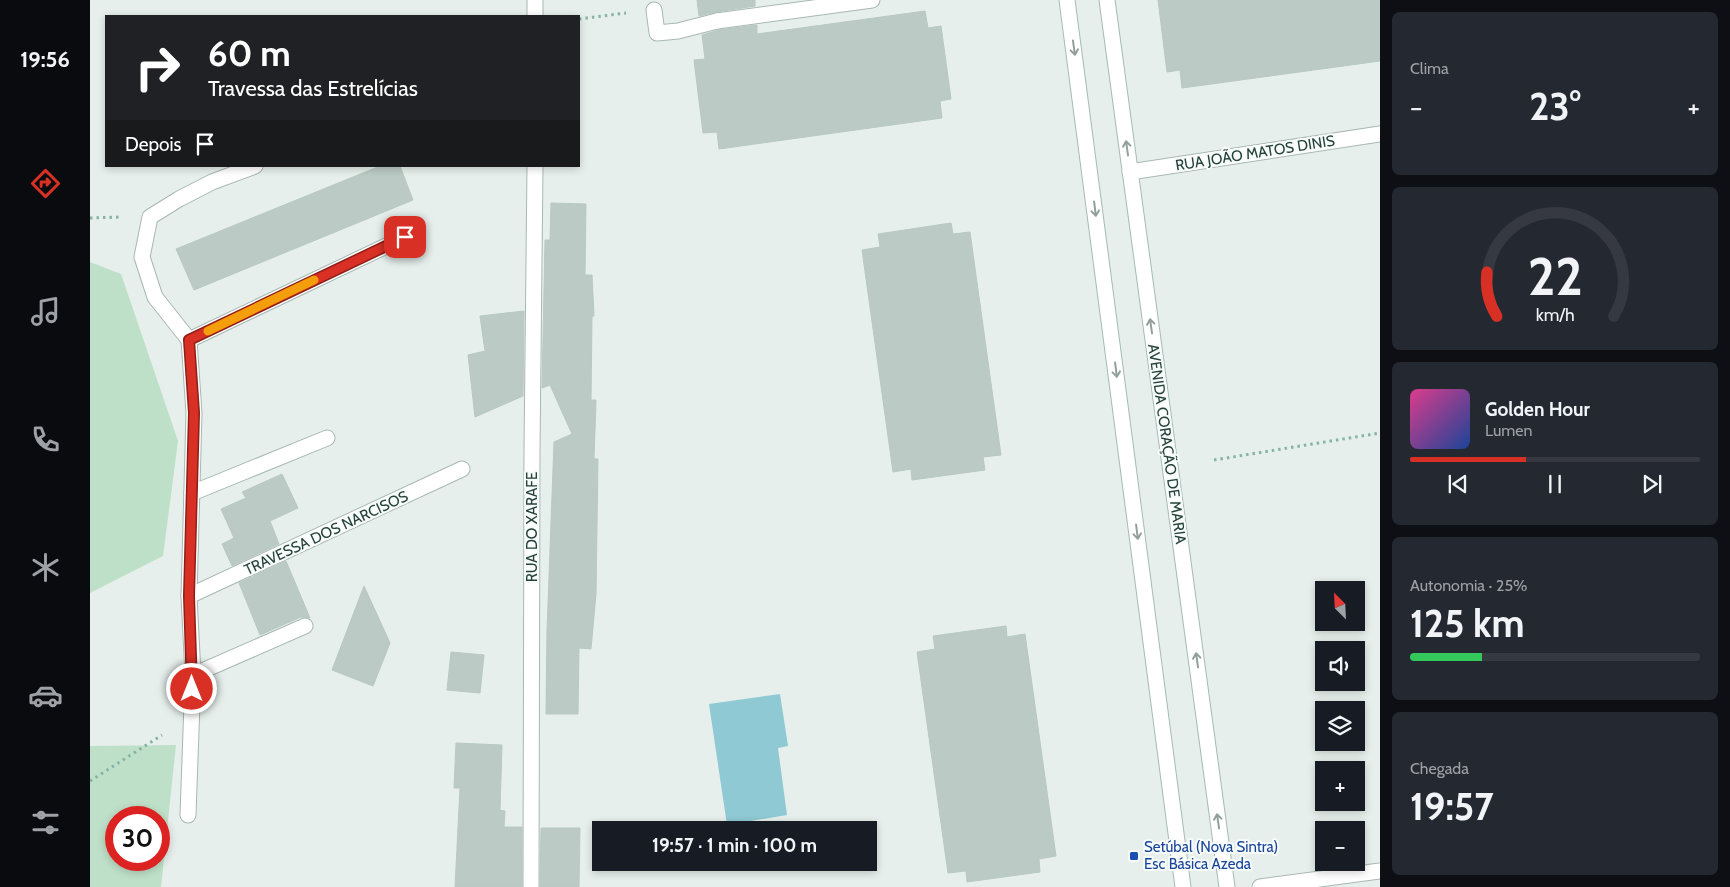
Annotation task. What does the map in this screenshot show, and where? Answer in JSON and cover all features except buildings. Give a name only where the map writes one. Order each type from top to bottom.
[{"type":"street","points":[[535,0],[535,15]]},
{"type":"street","points":[[654,10],[657,33],[678,31],[717,21],[872,0]]},
{"type":"street","points":[[1067,0],[1183,887]]},
{"type":"street","name":"AVENIDA CORAÇÃO DE MARIA","points":[[1107,0],[1227,887]]},
{"type":"street","name":"RUA JOÃO MATOS DINIS","points":[[1130,172],[1380,134]]},
{"type":"street","points":[[188,815],[193,676],[189,596],[194,413],[189,340],[155,297],[142,257],[150,217],[179,198],[212,182],[252,167]]},
{"type":"street","name":"RUA DO XARAFE","points":[[531,887],[535,167]]},
{"type":"street","points":[[189,340],[405,237]]},
{"type":"street","points":[[192,493],[327,438]]},
{"type":"street","name":"TRAVESSA DOS NARCISOS","points":[[189,596],[462,469]]},
{"type":"street","points":[[193,676],[305,626]]},
{"type":"street","points":[[1260,887],[1380,871]]},
{"type":"path","points":[[580,19],[654,10]]},
{"type":"path","points":[[1214,460],[1380,433]]},
{"type":"path","points":[[90,781],[192,716]]},
{"type":"green space","points":[[90,262],[121,274],[178,441],[163,556],[90,593]]},
{"type":"green space","points":[[176,745],[170,806],[105,806],[105,871],[163,871],[161,887],[90,887],[90,746]]},
{"type":"water","points":[[780,694],[788,746],[778,748],[787,815],[751,821],[726,821],[709,704]]},
{"type":"slow traffic","points":[[208,331],[314,280]]},
{"type":"place","name":"Setúbal (Nova Sintra) Esc Básica Azeda","points":[[1134,856]]},
{"type":"route","points":[[192,689],[189,596],[194,413],[189,340],[405,237]]}]
